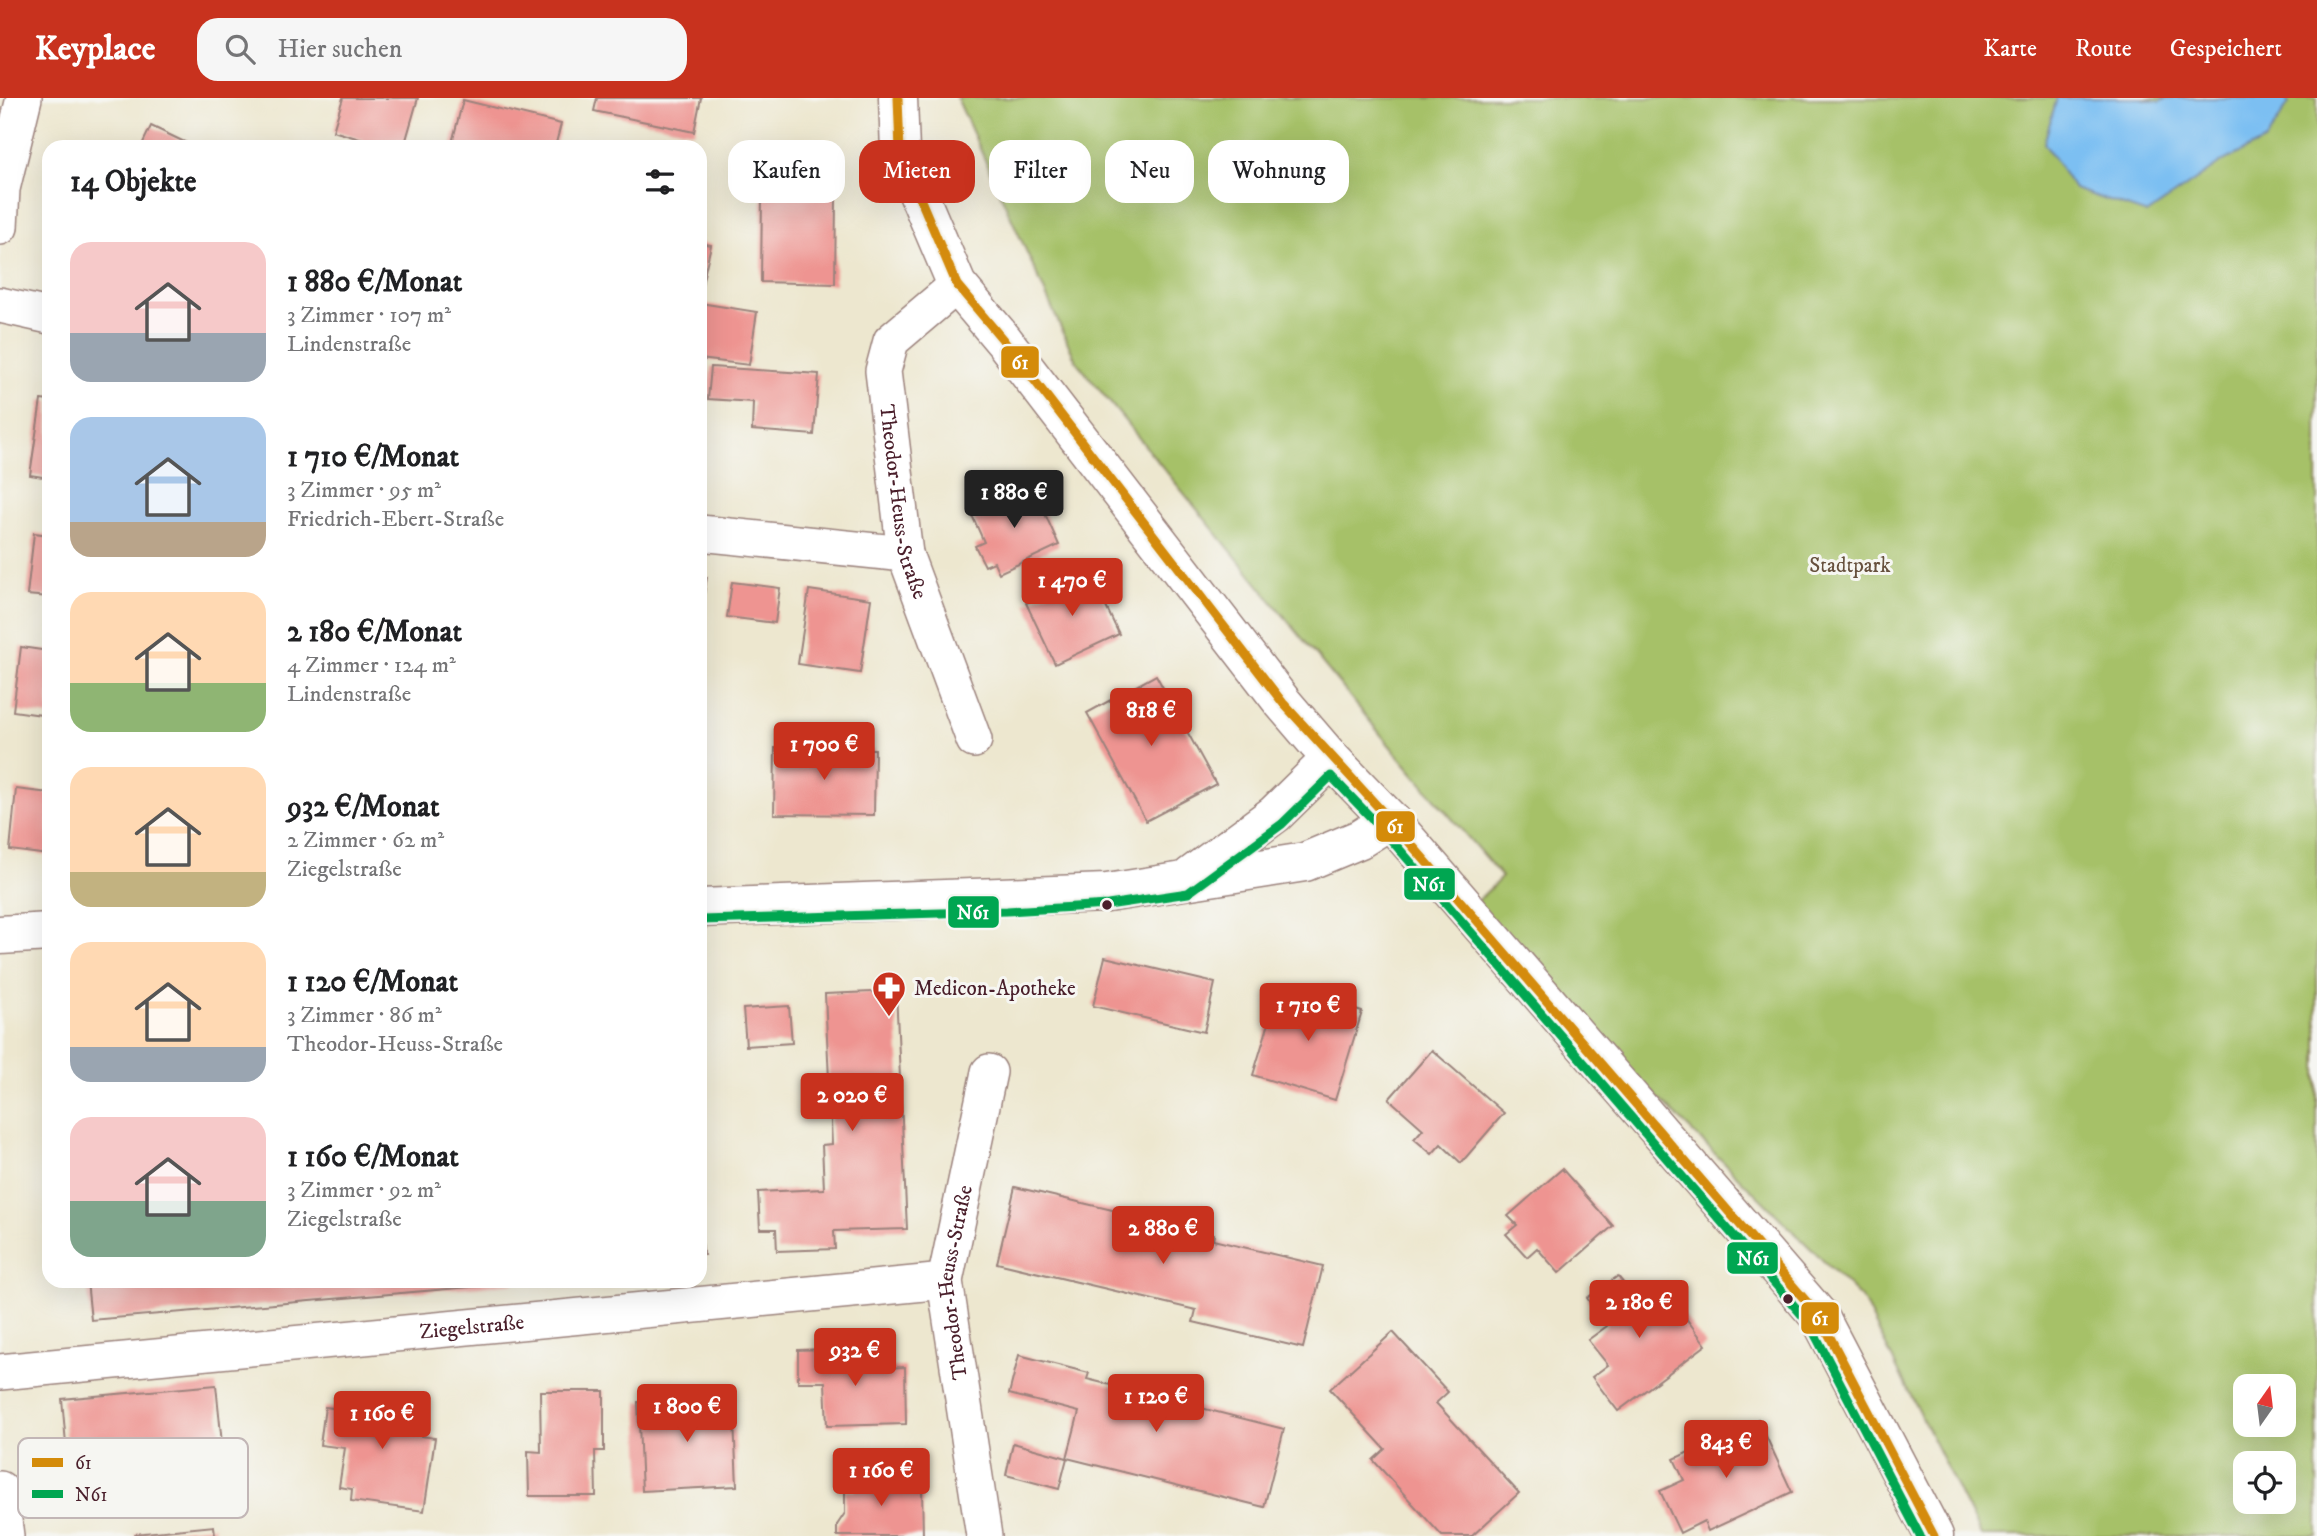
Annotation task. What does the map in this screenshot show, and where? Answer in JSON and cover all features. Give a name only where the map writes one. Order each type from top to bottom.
[{"type":"street","points":[[0,227],[1,189],[24,98]]},
{"type":"street","points":[[898,98],[900,151],[957,285],[1026,369],[1283,703],[1331,759],[1390,820],[1819,1316],[1934,1536]]},
{"type":"street","name":"Theodor-Heuss-Straße","points":[[957,285],[891,341],[883,371],[905,554],[974,740]]},
{"type":"street","points":[[0,305],[42,314]]},
{"type":"street","points":[[707,534],[905,554]]},
{"type":"street","points":[[1185,881],[1275,814],[1331,759]]},
{"type":"street","points":[[707,908],[1006,900],[1107,893],[1305,862],[1360,839],[1390,820]]},
{"type":"street","points":[[0,935],[42,932]]},
{"type":"street","name":"Theodor-Heuss-Straße","points":[[984,1536],[945,1281],[989,1072]]},
{"type":"street","name":"Ziegelstraße","points":[[0,1372],[945,1281]]},
{"type":"street","points":[[0,1489],[6,1536]]},
{"type":"green space","name":"Stadtpark","points":[[957,98],[2317,98],[2317,1536],[1981,1536],[1863,1300],[1468,910],[1502,877],[1395,752],[1076,361],[1005,203],[1091,203],[1091,140],[989,140],[989,169]]},
{"type":"water","points":[[2057,98],[2141,98],[2160,102],[2167,98],[2284,98],[2289,103],[2266,140],[2223,161],[2147,214],[2074,189],[2044,143]]},
{"type":"building","points":[[343,98],[418,98],[406,140],[363,140],[333,131]]},
{"type":"building","points":[[597,98],[701,98],[694,132],[594,111]]},
{"type":"building","points":[[463,100],[561,124],[557,140],[453,140]]},
{"type":"building","points":[[151,126],[180,140],[144,140]]},
{"type":"building","points":[[762,203],[836,203],[835,284],[761,282]]},
{"type":"building","points":[[707,244],[711,245],[707,263]]},
{"type":"building","points":[[707,304],[757,312],[749,365],[707,360]]},
{"type":"building","points":[[711,367],[819,374],[814,435],[752,430],[753,402],[708,399]]},
{"type":"building","points":[[41,400],[42,400],[42,477],[30,475]]},
{"type":"building","points":[[1032,485],[1059,545],[999,573],[994,562],[985,566],[975,546],[984,542],[971,513]]},
{"type":"building","points":[[34,533],[42,534],[42,596],[27,595]]},
{"type":"building","points":[[1090,573],[1119,634],[1055,664],[1026,603]]},
{"type":"building","points":[[732,582],[780,588],[775,623],[727,617]]},
{"type":"building","points":[[809,590],[871,599],[860,673],[798,664]]},
{"type":"building","points":[[21,647],[42,650],[42,715],[13,711]]},
{"type":"building","points":[[1156,675],[1216,784],[1146,821],[1087,713]]},
{"type":"building","points":[[775,748],[875,749],[874,815],[774,814]]},
{"type":"building","points":[[16,789],[42,792],[42,854],[10,850]]},
{"type":"building","points":[[1105,957],[1215,983],[1204,1032],[1093,1006]]},
{"type":"building","points":[[1280,987],[1362,1012],[1335,1100],[1253,1075]]},
{"type":"building","points":[[896,991],[907,1229],[834,1231],[835,1249],[777,1251],[776,1229],[760,1229],[758,1192],[824,1189],[822,1145],[832,1144],[825,994]]},
{"type":"building","points":[[789,1006],[792,1043],[746,1046],[743,1009]]},
{"type":"building","points":[[1432,1050],[1504,1113],[1461,1163],[1441,1144],[1432,1154],[1414,1139],[1423,1129],[1389,1099]]},
{"type":"building","points":[[1562,1169],[1613,1226],[1559,1273],[1537,1248],[1527,1257],[1506,1234],[1517,1225],[1508,1216]]},
{"type":"building","points":[[1015,1187],[1214,1234],[1213,1240],[1323,1266],[1303,1348],[1193,1322],[1196,1310],[997,1263]]},
{"type":"building","points":[[1618,1276],[1638,1302],[1661,1285],[1706,1345],[1618,1411],[1592,1377],[1608,1365],[1588,1340],[1607,1326],[1587,1298]]},
{"type":"building","points":[[88,1288],[459,1288],[91,1320]]},
{"type":"building","points":[[1393,1332],[1448,1392],[1436,1403],[1519,1493],[1472,1536],[1442,1536],[1373,1460],[1385,1449],[1330,1389]]},
{"type":"building","points":[[859,1348],[860,1369],[905,1367],[906,1424],[827,1426],[825,1382],[798,1382],[798,1350]]},
{"type":"building","points":[[1019,1355],[1089,1373],[1087,1379],[1284,1429],[1264,1507],[1067,1458],[1079,1412],[1009,1394]]},
{"type":"building","points":[[216,1385],[221,1438],[66,1438],[62,1399]]},
{"type":"building","points":[[540,1391],[604,1391],[604,1451],[595,1451],[596,1496],[529,1496],[528,1451],[541,1452]]},
{"type":"building","points":[[362,1393],[426,1402],[421,1436],[435,1438],[424,1511],[351,1501],[352,1489],[339,1487],[345,1448],[320,1445],[325,1407],[360,1412]]},
{"type":"building","points":[[733,1397],[737,1486],[642,1491],[638,1402]]},
{"type":"building","points":[[1758,1419],[1792,1492],[1708,1531],[1704,1521],[1680,1533],[1660,1491],[1684,1480],[1674,1459]]},
{"type":"building","points":[[1013,1443],[1067,1458],[1059,1489],[1006,1475]]},
{"type":"building","points":[[890,1470],[890,1490],[922,1489],[923,1536],[837,1536],[837,1525],[845,1513],[845,1491],[855,1491],[855,1471]]},
{"type":"building","points":[[214,1526],[215,1536],[135,1536],[135,1534]]},
{"type":"transit line","name":"61","points":[[898,98],[900,151],[957,285],[1004,341],[1283,703],[1390,820],[1819,1316],[1934,1536]]},
{"type":"transit line","name":"N61","points":[[707,920],[1007,911],[1108,905],[1188,893],[1282,824],[1331,776],[1381,828],[1809,1323],[1920,1536]]},
{"type":"place","name":"Medicon-Apotheke","points":[[889,1018]]}]
